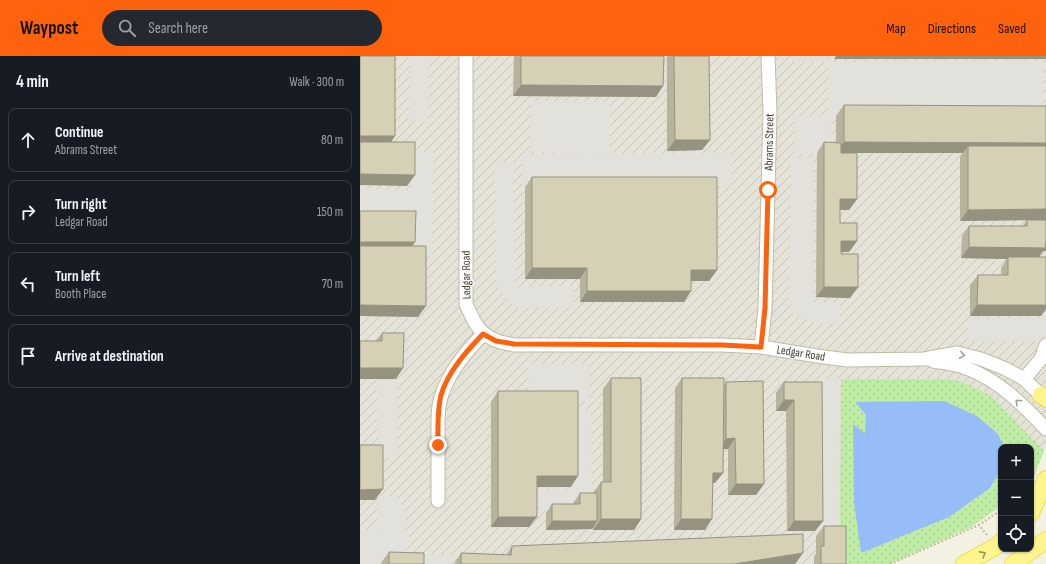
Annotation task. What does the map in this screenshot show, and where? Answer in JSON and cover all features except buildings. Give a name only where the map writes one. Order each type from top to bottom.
[{"type":"main road","points":[[1034,506],[1046,479]]},
{"type":"main road","points":[[1034,518],[1046,508]]},
{"type":"main road","points":[[1014,564],[1046,540]]},
{"type":"main road","points":[[964,564],[998,544]]},
{"type":"street","name":"Ledgar Road","points":[[466,56],[466,304],[473,321],[483,334],[496,341],[514,344],[715,345],[761,347],[847,360],[924,359],[957,353],[981,359],[1006,369],[1024,379],[1044,398]]},
{"type":"street","name":"Abrams Street","points":[[761,347],[766,285],[770,112],[768,56]]},
{"type":"street","points":[[438,501],[438,413],[441,395],[459,362],[483,334]]},
{"type":"street","points":[[1024,379],[1041,359],[1046,345]]},
{"type":"street","name":"Ledgar Road","points":[[924,359],[965,367],[979,374],[1009,393],[1046,429]]},
{"type":"path","points":[[890,564],[979,525]]},
{"type":"shaded area","points":[[360,56],[1046,56],[1046,448],[1034,459],[1034,444],[998,444],[998,449],[834,564],[360,564]]},
{"type":"shaded area","points":[[360,56],[429,56],[428,122],[409,121],[410,58],[360,58]]},
{"type":"shaded area","points":[[793,56],[828,56],[828,62],[793,62]]},
{"type":"shaded area","points":[[1043,61],[1043,117],[831,115],[832,153],[795,154],[794,116],[828,115],[828,62]]},
{"type":"shaded area","points":[[531,101],[610,102],[610,153],[530,152]]},
{"type":"shaded area","points":[[411,152],[433,152],[432,255],[408,255],[360,222],[360,189],[411,190]]},
{"type":"shaded area","points":[[731,153],[731,186],[522,186],[522,154]]},
{"type":"shaded area","points":[[791,157],[814,157],[813,302],[840,303],[840,323],[816,323],[793,314],[789,301]]},
{"type":"shaded area","points":[[495,163],[513,163],[515,287],[574,286],[574,307],[513,308],[496,283]]},
{"type":"shaded area","points":[[1046,318],[1046,342],[968,341],[967,319]]},
{"type":"shaded area","points":[[528,364],[589,364],[589,401],[529,401]]},
{"type":"shaded area","points":[[818,379],[840,379],[839,531],[815,531]]},
{"type":"shaded area","points":[[377,380],[397,380],[397,457],[378,457]]},
{"type":"shaded area","points":[[591,411],[592,501],[573,501],[573,512],[545,512],[545,506],[532,507],[531,490],[571,489],[570,412]]},
{"type":"shaded area","points":[[378,496],[397,496],[399,504],[404,505],[405,531],[409,532],[409,544],[403,558],[382,557],[381,564],[360,564],[360,530],[377,530]]},
{"type":"shaded area","points":[[416,554],[452,555],[452,564],[416,564]]},
{"type":"green space","points":[[841,379],[949,379],[962,382],[990,395],[1044,451],[1034,476],[1034,444],[998,444],[998,508],[971,527],[889,564],[840,564]]},
{"type":"water","points":[[944,401],[977,416],[998,434],[1003,444],[998,444],[998,474],[990,488],[949,517],[861,553],[854,503],[853,424],[865,433],[866,415],[855,402]]},
{"type":"route","points":[[438,445],[438,413],[441,395],[459,362],[483,334],[496,341],[514,344],[722,345],[761,347],[765,308],[768,190]]}]
